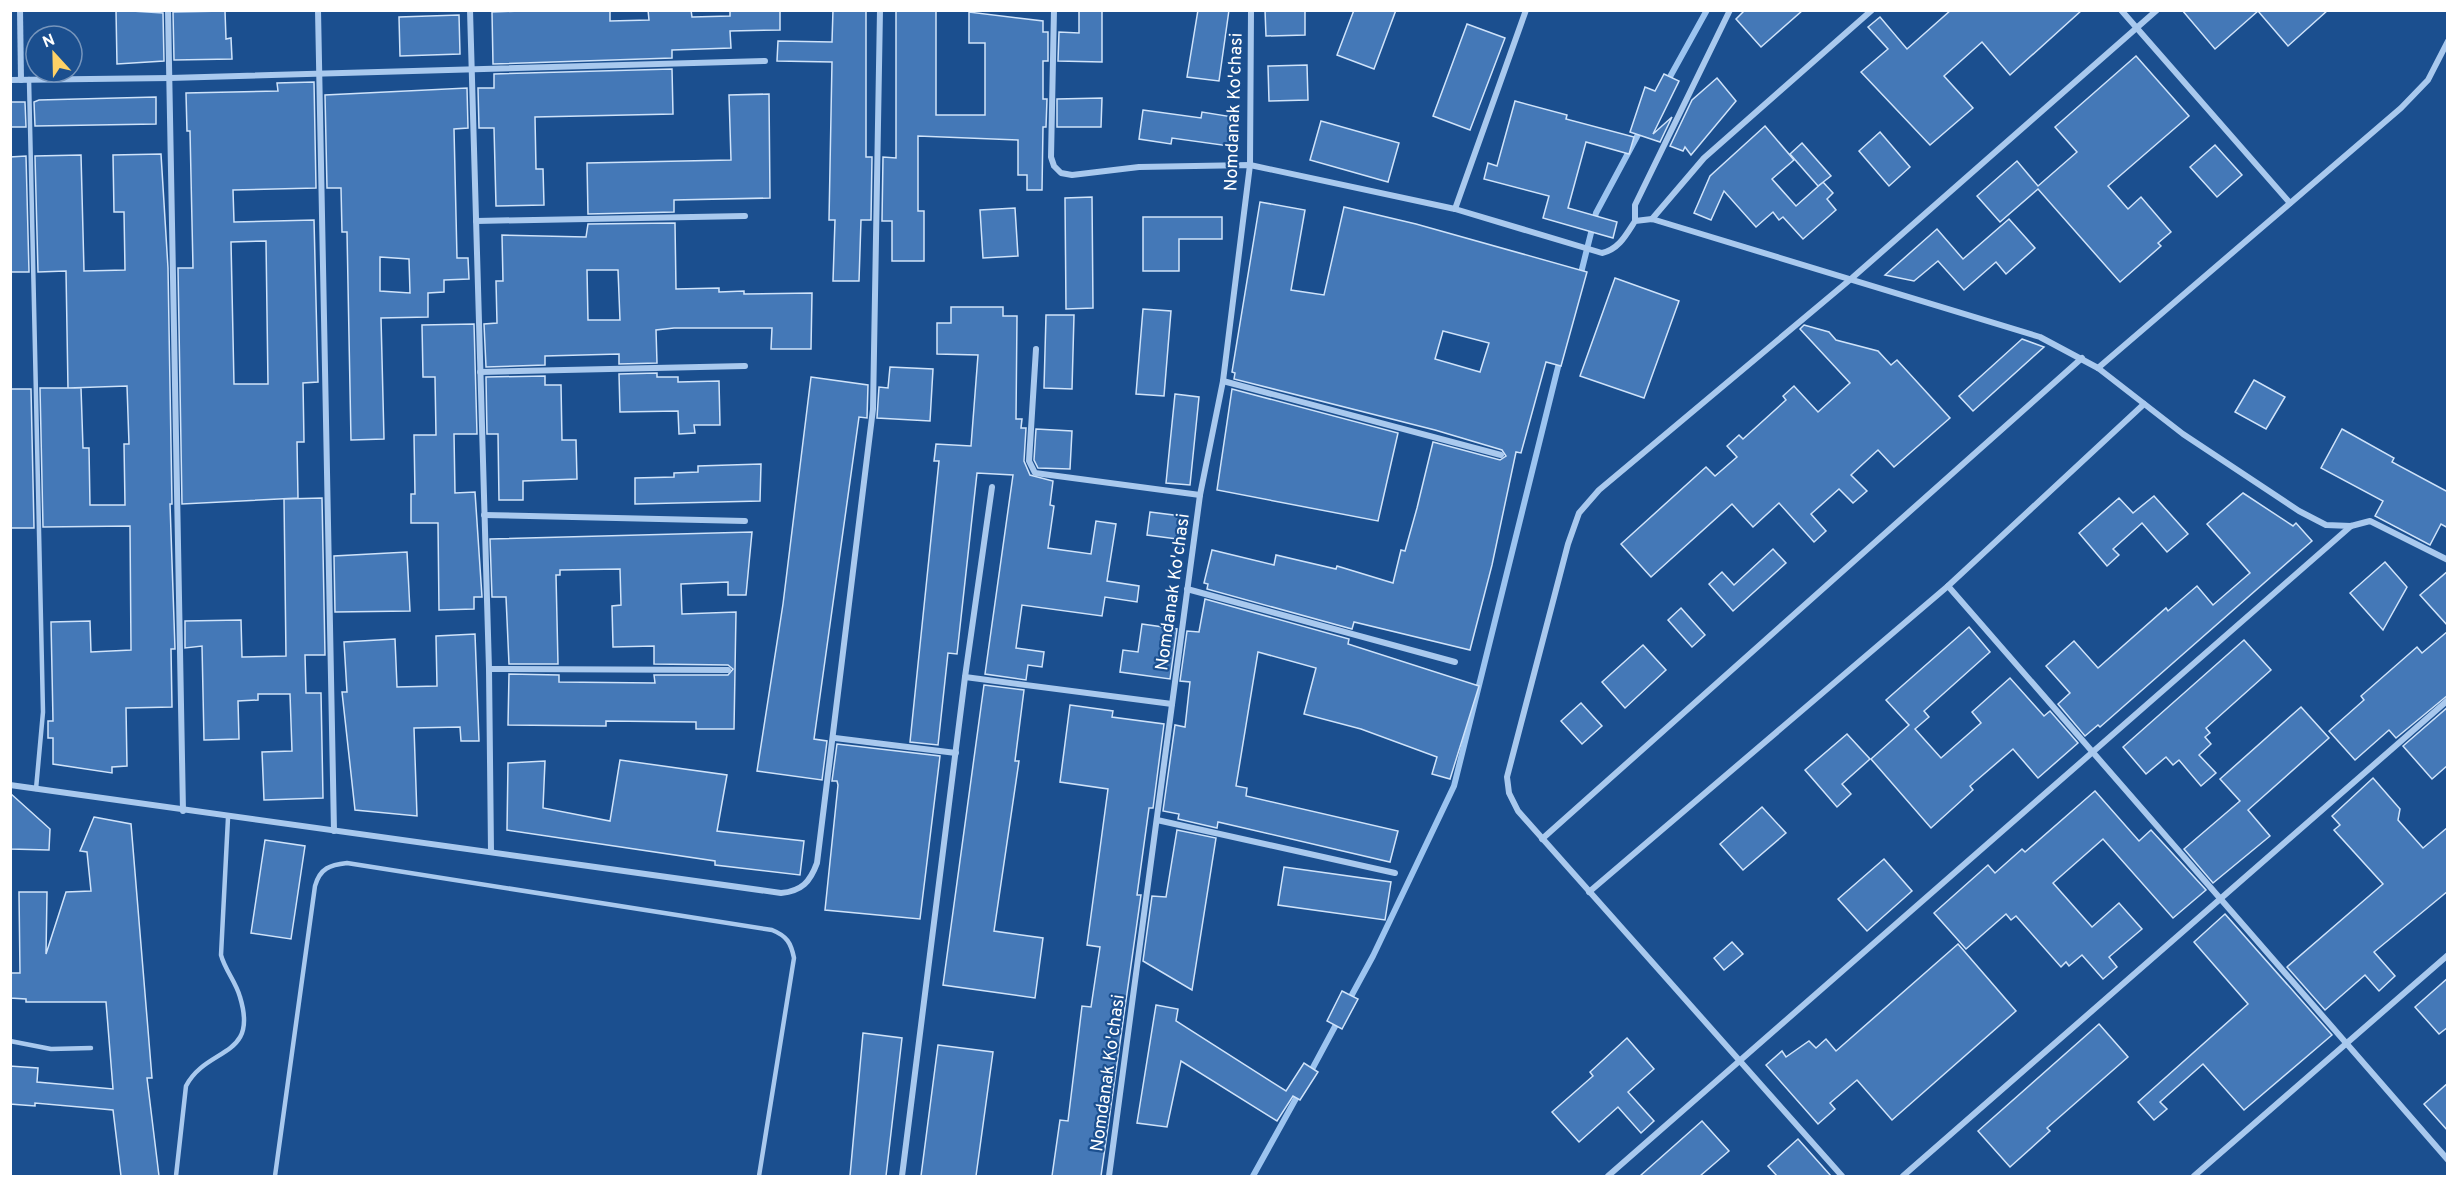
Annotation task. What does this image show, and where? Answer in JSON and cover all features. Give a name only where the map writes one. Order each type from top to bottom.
[{"type":"street","points":[[10,80],[21,80],[20,10]]},
{"type":"street","points":[[168,10],[183,811]]},
{"type":"street","points":[[318,10],[334,831]]},
{"type":"street","points":[[470,10],[489,669],[491,851]]},
{"type":"street","points":[[10,785],[228,818],[491,851],[781,893],[795,891],[813,875],[817,863],[835,738],[873,409],[880,10]]},
{"type":"street","points":[[1054,10],[1051,157],[1054,166],[1061,173],[1072,175],[1138,167],[1250,165],[1455,209],[1563,244],[1602,253],[1612,251],[1635,221],[1635,205],[1730,10]]},
{"type":"street","name":"Nomdanak Ko'chasi","points":[[1109,1176],[1200,495],[1223,381],[1250,165],[1251,10]]},
{"type":"street","points":[[1455,209],[1526,10]]},
{"type":"street","points":[[2121,10],[2290,203]]},
{"type":"street","points":[[1842,1176],[1518,811],[1509,793],[1507,777],[1568,544],[1579,513],[1599,490],[1852,278],[2157,10]]},
{"type":"street","points":[[1652,219],[1704,158],[1869,11]]},
{"type":"street","points":[[2098,368],[2401,108],[2428,80],[2447,44]]},
{"type":"street","points":[[84,79],[765,61]]},
{"type":"street","points":[[476,221],[745,216]]},
{"type":"street","points":[[1635,221],[1652,219],[2040,337],[2098,368],[2183,434],[2299,511],[2326,525],[2351,526],[2370,521],[2448,560]]},
{"type":"street","points":[[1036,349],[1029,461],[1035,473],[1200,495]]},
{"type":"street","points":[[1542,838],[2082,358]]},
{"type":"street","points":[[480,372],[745,366]]},
{"type":"street","points":[[1223,381],[1500,455]]},
{"type":"street","points":[[1589,892],[1948,586],[2144,404]]},
{"type":"street","points":[[902,1176],[965,677],[992,487]]},
{"type":"street","points":[[484,515],[745,521]]},
{"type":"street","points":[[1608,1176],[2351,526]]},
{"type":"street","points":[[1948,586],[2448,1160]]},
{"type":"street","points":[[1187,589],[1455,662]]},
{"type":"street","points":[[489,669],[729,670]]},
{"type":"street","points":[[965,677],[1172,704]]},
{"type":"street","points":[[1903,1176],[2448,700]]},
{"type":"street","points":[[835,738],[956,753]]},
{"type":"street","points":[[1156,820],[1395,873]]},
{"type":"street","points":[[2194,1176],[2448,955]]},
{"type":"lane","points":[[29,84],[43,712],[36,789]]},
{"type":"lane","points":[[176,1176],[186,1086],[192,1075],[238,1043],[243,1035],[241,997],[224,966],[221,955],[228,818]]},
{"type":"lane","points":[[275,1176],[315,886],[324,869],[347,863],[772,930],[783,935],[792,945],[794,958],[759,1176]]},
{"type":"lane","points":[[10,1041],[51,1049],[91,1048]]},
{"type":"building","points":[[116,10],[163,13],[164,61],[117,64]]},
{"type":"building","points":[[648,10],[691,10],[692,17],[730,16],[730,10],[780,10],[780,30],[730,31],[731,48],[672,50],[672,58],[493,64],[492,12],[610,11],[610,21],[649,20]]},
{"type":"building","points":[[833,10],[866,10],[866,157],[872,157],[871,220],[861,220],[859,281],[833,281],[835,220],[829,220],[832,62],[777,61],[778,41],[832,42]]},
{"type":"building","points":[[896,10],[936,10],[936,115],[985,115],[985,43],[969,43],[969,12],[1043,21],[1043,32],[1048,32],[1048,61],[1043,61],[1043,99],[1047,99],[1046,127],[1043,127],[1042,190],[1027,190],[1027,175],[1018,175],[1018,140],[918,136],[918,211],[924,211],[924,261],[892,261],[892,221],[882,221],[883,157],[896,158]]},
{"type":"building","points":[[1079,10],[1102,10],[1102,62],[1058,61],[1059,32],[1079,33]]},
{"type":"building","points":[[1198,10],[1229,10],[1219,81],[1187,77]]},
{"type":"building","points":[[1265,10],[1305,10],[1305,35],[1266,36]]},
{"type":"building","points":[[1354,10],[1396,10],[1374,69],[1337,55]]},
{"type":"building","points":[[1745,10],[1803,10],[1761,47],[1736,19]]},
{"type":"building","points":[[1951,10],[2082,10],[2010,75],[1982,42],[1944,76],[1973,108],[1930,145],[1861,72],[1888,49],[1868,27],[1880,17],[1907,49]]},
{"type":"building","points":[[2182,10],[2328,10],[2288,46],[2258,11],[2215,49]]},
{"type":"building","points":[[225,11],[226,39],[231,38],[232,59],[174,60],[173,12]]},
{"type":"building","points":[[459,15],[460,54],[400,56],[399,17]]},
{"type":"building","points":[[1467,24],[1505,38],[1470,130],[1433,116]]},
{"type":"building","points":[[2136,56],[2189,116],[2108,186],[2128,209],[2141,197],[2171,232],[2158,243],[2161,246],[2120,282],[2038,189],[2000,222],[1977,196],[2017,161],[2038,186],[2077,152],[2055,127]]},
{"type":"building","points":[[1307,65],[1308,100],[1269,101],[1268,66]]},
{"type":"building","points":[[672,69],[673,114],[535,117],[536,169],[543,169],[544,205],[496,206],[494,128],[479,128],[478,88],[494,88],[494,74]]},
{"type":"building","points":[[1664,74],[1679,81],[1653,134],[1672,117],[1660,142],[1630,132],[1645,87],[1655,91]]},
{"type":"building","points":[[1717,78],[1736,101],[1691,155],[1685,147],[1683,151],[1670,146],[1692,100]]},
{"type":"building","points":[[314,82],[316,188],[233,190],[234,222],[314,220],[318,382],[303,383],[304,442],[297,442],[298,498],[182,504],[178,268],[193,268],[190,131],[187,131],[186,93],[278,91],[277,83]],"holes":[[[266,241],[268,384],[234,384],[231,242]]]},
{"type":"building","points":[[467,88],[468,128],[454,129],[457,258],[468,258],[469,279],[444,280],[444,292],[428,293],[428,317],[381,318],[384,439],[351,440],[347,232],[342,232],[341,188],[327,188],[325,95]],"holes":[[[380,257],[409,259],[410,293],[380,291]]]},
{"type":"building","points":[[769,94],[770,198],[674,200],[674,212],[588,214],[587,163],[731,160],[729,95]]},
{"type":"building","points":[[156,97],[156,124],[35,126],[34,102],[39,100]]},
{"type":"building","points":[[1102,98],[1101,127],[1057,127],[1057,99]]},
{"type":"building","points":[[1515,101],[1567,115],[1566,119],[1634,137],[1629,154],[1586,142],[1568,208],[1617,222],[1613,238],[1543,218],[1549,196],[1484,179],[1488,163],[1497,166]]},
{"type":"building","points":[[10,102],[25,102],[26,127],[10,127]]},
{"type":"building","points":[[1143,110],[1201,118],[1202,112],[1233,117],[1229,146],[1172,138],[1171,144],[1139,139]]},
{"type":"building","points":[[1321,121],[1399,143],[1388,182],[1310,160]]},
{"type":"building","points":[[1765,126],[1794,160],[1772,179],[1796,206],[1823,182],[1833,193],[1827,199],[1836,210],[1803,239],[1783,217],[1779,220],[1773,212],[1756,227],[1724,191],[1711,220],[1694,213],[1710,176]]},
{"type":"building","points":[[1880,132],[1910,167],[1889,186],[1859,151]]},
{"type":"building","points":[[1802,143],[1831,176],[1818,186],[1790,154]]},
{"type":"building","points":[[2215,145],[2242,175],[2217,197],[2190,167]]},
{"type":"building","points":[[161,154],[168,268],[172,504],[170,504],[175,649],[171,649],[172,707],[126,708],[127,766],[112,767],[112,773],[53,764],[53,738],[48,738],[48,721],[53,721],[51,622],[90,621],[91,652],[131,650],[130,526],[43,527],[40,388],[68,388],[66,271],[38,272],[35,156],[81,155],[84,271],[125,270],[124,212],[114,212],[113,155]],"holes":[[[127,386],[129,444],[124,444],[125,505],[90,505],[89,448],[83,448],[81,388],[68,388]]]},
{"type":"building","points":[[26,156],[29,272],[10,272],[10,157]]},
{"type":"building","points":[[1092,197],[1093,308],[1066,309],[1065,198]]},
{"type":"building","points":[[1260,202],[1305,210],[1291,290],[1324,295],[1344,207],[1416,224],[1587,272],[1561,366],[1546,362],[1521,453],[1516,452],[1492,565],[1470,650],[1354,622],[1352,629],[1207,589],[1208,584],[1204,583],[1212,550],[1274,565],[1276,555],[1336,569],[1337,566],[1393,583],[1401,550],[1405,551],[1433,442],[1500,460],[1506,456],[1502,450],[1435,430],[1234,379],[1235,373],[1232,372]],"holes":[[[1443,331],[1489,343],[1480,372],[1435,359]]]},
{"type":"building","points":[[1015,208],[1018,256],[983,258],[980,210]]},
{"type":"building","points":[[1143,217],[1222,217],[1222,239],[1179,239],[1179,271],[1143,271]]},
{"type":"building","points":[[2009,219],[2035,248],[2006,274],[1996,262],[1964,290],[1938,261],[1914,281],[1885,275],[1937,229],[1963,259]]},
{"type":"building","points":[[675,223],[676,289],[719,288],[719,292],[744,291],[744,294],[812,293],[811,349],[771,349],[772,328],[674,328],[656,330],[657,363],[619,364],[619,354],[545,356],[545,365],[486,367],[484,324],[497,323],[496,281],[503,281],[502,235],[586,237],[588,224]],"holes":[[[587,270],[618,270],[620,320],[588,320]]]},
{"type":"building","points":[[1615,278],[1679,301],[1644,398],[1580,376]]},
{"type":"building","points":[[951,307],[1003,307],[1003,316],[1017,316],[1016,419],[1022,419],[1021,428],[1026,428],[1024,461],[1030,475],[1053,481],[1050,505],[1054,506],[1048,548],[1091,554],[1096,521],[1116,524],[1107,581],[1139,586],[1137,602],[1105,597],[1102,616],[1022,605],[1016,648],[1044,652],[1042,667],[1028,665],[1026,680],[985,674],[1013,475],[977,473],[957,654],[948,653],[938,745],[910,742],[939,461],[934,461],[936,444],[971,446],[978,355],[937,354],[937,323],[951,323]]},
{"type":"building","points":[[1143,309],[1171,311],[1164,396],[1136,394]]},
{"type":"building","points":[[1046,315],[1074,315],[1072,389],[1044,388]]},
{"type":"building","points":[[474,324],[477,434],[454,434],[455,493],[475,492],[482,597],[474,597],[474,609],[439,610],[438,523],[411,523],[411,494],[415,494],[414,435],[436,435],[435,377],[423,377],[422,325]]},
{"type":"building","points":[[1804,325],[1829,332],[1836,340],[1878,351],[1891,365],[1897,360],[1950,418],[1894,467],[1878,450],[1851,475],[1867,491],[1853,503],[1839,489],[1811,514],[1826,531],[1814,542],[1779,503],[1753,527],[1732,504],[1651,577],[1621,544],[1706,467],[1715,476],[1737,457],[1727,446],[1739,435],[1743,439],[1786,400],[1783,396],[1794,386],[1818,412],[1850,383],[1800,329]]},
{"type":"building","points":[[2022,339],[2044,347],[1973,411],[1959,396]]},
{"type":"building","points":[[890,367],[933,369],[930,421],[877,418],[879,387],[888,388]]},
{"type":"building","points":[[657,373],[657,377],[678,377],[678,382],[719,381],[720,425],[694,425],[695,433],[679,434],[678,411],[620,412],[619,374]]},
{"type":"building","points":[[545,376],[545,385],[561,385],[562,440],[576,440],[577,479],[523,481],[523,500],[499,500],[498,434],[487,434],[486,377]]},
{"type":"building","points":[[811,377],[868,385],[867,418],[859,417],[814,739],[827,741],[822,780],[757,771],[783,604]]},
{"type":"building","points":[[2254,380],[2285,397],[2266,429],[2235,412]]},
{"type":"building","points":[[10,389],[31,389],[34,528],[10,528]]},
{"type":"building","points":[[1232,389],[1398,433],[1378,521],[1217,490]]},
{"type":"building","points":[[1175,394],[1199,397],[1190,485],[1166,483]]},
{"type":"building","points":[[1036,429],[1072,431],[1070,469],[1038,468],[1034,460]]},
{"type":"building","points":[[2342,429],[2394,458],[2392,462],[2448,492],[2448,528],[2441,524],[2430,545],[2375,516],[2383,501],[2321,468]]},
{"type":"building","points":[[761,464],[760,501],[635,504],[635,478],[674,477],[674,473],[698,472],[698,466]]},
{"type":"building","points":[[2243,493],[2293,526],[2296,523],[2312,541],[2100,727],[2098,725],[2085,736],[2058,704],[2070,693],[2046,666],[2074,641],[2098,668],[2166,608],[2168,611],[2197,586],[2213,605],[2250,573],[2207,524]]},
{"type":"building","points":[[2154,496],[2188,534],[2167,552],[2142,523],[2113,549],[2119,555],[2107,566],[2079,533],[2119,498],[2133,513]]},
{"type":"building","points":[[322,498],[325,655],[305,655],[306,693],[321,693],[323,798],[264,800],[262,752],[292,751],[290,694],[258,694],[258,700],[238,701],[239,739],[204,740],[202,646],[185,648],[185,621],[241,620],[242,657],[286,656],[284,499]]},
{"type":"building","points":[[1150,512],[1181,516],[1177,539],[1147,535]]},
{"type":"building","points":[[752,532],[746,595],[728,595],[728,582],[681,584],[682,614],[736,612],[734,729],[696,729],[696,722],[606,721],[606,726],[508,725],[509,674],[559,675],[559,682],[655,683],[654,675],[728,675],[733,669],[728,665],[654,664],[654,646],[613,647],[612,606],[621,605],[620,569],[560,570],[560,575],[556,575],[558,664],[509,664],[506,597],[492,597],[490,539]]},
{"type":"building","points":[[1773,549],[1786,563],[1733,611],[1709,584],[1722,572],[1734,585]]},
{"type":"building","points":[[407,552],[410,611],[335,612],[334,556]]},
{"type":"building","points":[[2385,562],[2407,587],[2383,630],[2350,593]]},
{"type":"building","points":[[2448,571],[2448,626],[2420,595]]},
{"type":"building","points":[[1205,599],[1349,639],[1348,644],[1479,686],[1450,779],[1432,774],[1437,757],[1361,729],[1304,714],[1316,668],[1258,652],[1236,786],[1247,788],[1246,796],[1398,831],[1390,862],[1218,822],[1217,828],[1178,819],[1179,814],[1163,811],[1175,725],[1185,727],[1190,682],[1180,681],[1187,631],[1199,632]]},
{"type":"building","points":[[1681,608],[1705,635],[1692,647],[1668,620]]},
{"type":"building","points":[[1142,624],[1177,629],[1170,679],[1120,672],[1123,650],[1138,652]]},
{"type":"building","points":[[1969,627],[1990,652],[1924,711],[1929,717],[1915,729],[1941,758],[1981,723],[1972,712],[2010,678],[2044,716],[2050,711],[2078,743],[2038,778],[2013,749],[1970,786],[1973,790],[1931,828],[1871,759],[1909,725],[1886,700]]},
{"type":"building","points":[[2448,631],[2448,695],[2396,738],[2389,730],[2355,760],[2329,731],[2364,700],[2361,696],[2417,647],[2422,653]]},
{"type":"building","points":[[475,634],[479,741],[461,741],[460,727],[414,728],[417,816],[355,810],[342,692],[347,692],[344,642],[395,639],[397,687],[437,686],[436,636]]},
{"type":"building","points":[[2244,640],[2271,670],[2206,728],[2210,733],[2205,737],[2211,744],[2199,755],[2216,773],[2201,786],[2179,760],[2173,765],[2166,757],[2146,774],[2123,747]]},
{"type":"building","points":[[1643,645],[1666,670],[1625,708],[1602,682]]},
{"type":"building","points":[[984,685],[1024,690],[1015,761],[1019,761],[994,931],[1043,938],[1035,998],[943,985]]},
{"type":"building","points":[[1581,703],[1602,726],[1582,744],[1561,721]]},
{"type":"building","points":[[1070,705],[1113,711],[1112,717],[1164,724],[1153,808],[1149,808],[1137,895],[1141,895],[1101,1176],[1052,1176],[1060,1120],[1068,1121],[1082,1006],[1091,1007],[1100,947],[1087,945],[1108,789],[1060,782]]},
{"type":"building","points":[[2301,707],[2329,738],[2248,810],[2270,836],[2213,883],[2184,849],[2240,801],[2220,779]]},
{"type":"building","points":[[2448,707],[2448,765],[2432,779],[2403,746]]},
{"type":"building","points":[[1847,734],[1870,759],[1842,784],[1851,794],[1837,807],[1805,770]]},
{"type":"building","points":[[837,744],[940,756],[920,919],[825,910],[838,785],[837,781],[832,781]]},
{"type":"building","points":[[620,760],[727,775],[717,831],[804,841],[800,875],[715,865],[715,861],[507,830],[508,763],[545,761],[543,808],[610,821]]},
{"type":"building","points":[[2373,778],[2400,809],[2398,820],[2423,848],[2448,827],[2448,891],[2374,952],[2395,976],[2379,991],[2365,975],[2325,1010],[2287,967],[2383,884],[2334,830],[2340,825],[2332,816]]},
{"type":"building","points":[[2095,791],[2139,841],[2151,830],[2206,890],[2173,918],[2103,839],[2053,883],[2092,927],[2119,903],[2142,929],[2109,957],[2117,967],[2103,979],[2082,955],[2069,966],[2066,962],[2061,967],[2016,916],[2011,920],[2006,914],[1966,949],[1934,913],[1988,865],[1995,873],[2022,849],[2025,852]]},
{"type":"building","points":[[10,793],[50,829],[49,850],[10,849]]},
{"type":"building","points":[[1762,807],[1786,833],[1743,870],[1720,844]]},
{"type":"building","points":[[94,817],[131,824],[152,1078],[147,1078],[159,1176],[121,1176],[113,1110],[35,1103],[35,1106],[10,1104],[10,1066],[38,1068],[37,1082],[113,1089],[106,1002],[26,1002],[26,999],[10,998],[10,973],[20,973],[19,892],[47,892],[46,954],[66,892],[91,891],[87,852],[80,851]]},
{"type":"building","points":[[1177,830],[1216,838],[1192,990],[1143,961],[1152,896],[1166,897]]},
{"type":"building","points":[[265,840],[305,846],[291,939],[251,933]]},
{"type":"building","points":[[1884,859],[1912,891],[1867,931],[1838,899]]},
{"type":"building","points":[[1284,867],[1391,882],[1385,920],[1278,905]]},
{"type":"building","points":[[2225,914],[2332,1035],[2244,1110],[2203,1064],[2160,1102],[2167,1109],[2154,1120],[2138,1102],[2248,1004],[2194,942]]},
{"type":"building","points":[[1732,942],[1743,954],[1724,970],[1714,958]]},
{"type":"building","points":[[1958,944],[2016,1011],[1892,1120],[1857,1080],[1830,1103],[1835,1109],[1818,1124],[1766,1065],[1782,1051],[1786,1057],[1809,1041],[1816,1048],[1826,1039],[1836,1051]]},
{"type":"building","points":[[2448,978],[2448,1027],[2439,1034],[2415,1007]]},
{"type":"building","points":[[1342,991],[1358,999],[1342,1029],[1327,1021]]},
{"type":"building","points":[[1156,1005],[1178,1009],[1176,1021],[1286,1091],[1304,1063],[1318,1072],[1300,1100],[1293,1096],[1277,1121],[1181,1061],[1167,1127],[1137,1123]]},
{"type":"building","points":[[2099,1024],[2128,1057],[2047,1128],[2050,1131],[2010,1167],[1978,1131]]},
{"type":"building","points":[[863,1033],[902,1038],[886,1176],[850,1176]]},
{"type":"building","points":[[1627,1038],[1654,1069],[1628,1092],[1654,1121],[1641,1133],[1618,1107],[1579,1142],[1552,1112],[1593,1076],[1590,1072]]},
{"type":"building","points":[[938,1045],[993,1052],[976,1176],[921,1176]]},
{"type":"building","points":[[2448,1083],[2448,1131],[2424,1104]]},
{"type":"building","points":[[1702,1121],[1729,1151],[1700,1176],[1640,1176]]},
{"type":"building","points":[[1798,1139],[1831,1176],[1777,1176],[1768,1166]]},
{"type":"waterway","points":[[1666,84],[1707,10]]},
{"type":"waterway","points":[[1580,277],[1596,213],[1641,129]]},
{"type":"waterway","points":[[1348,1002],[1373,956],[1454,786],[1560,359]]},
{"type":"waterway","points":[[1310,1073],[1339,1019]]},
{"type":"waterway","points":[[1253,1176],[1299,1093]]}]
